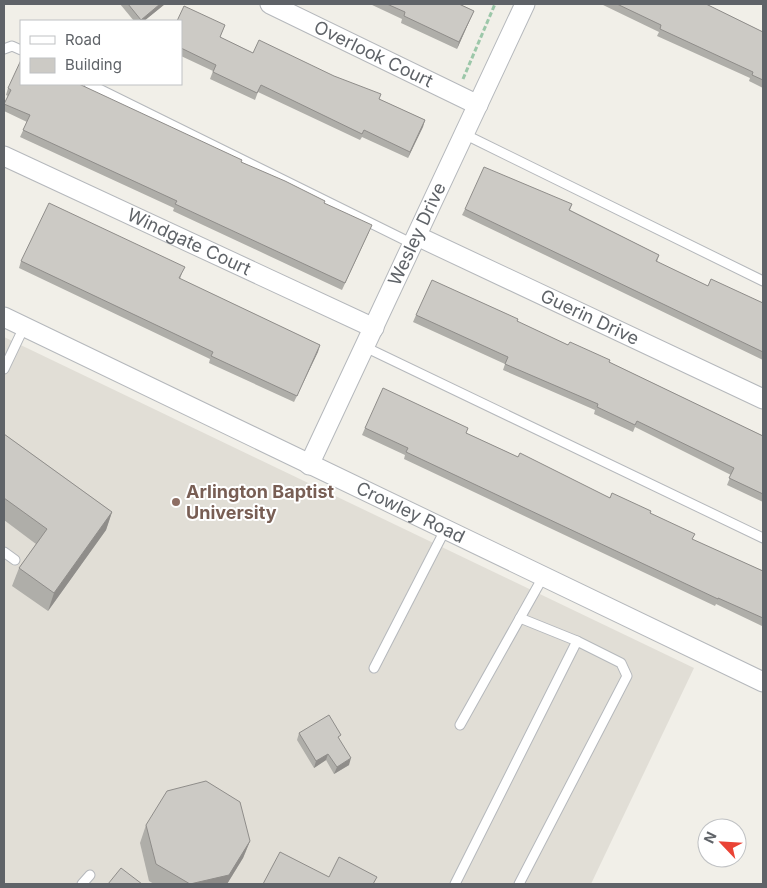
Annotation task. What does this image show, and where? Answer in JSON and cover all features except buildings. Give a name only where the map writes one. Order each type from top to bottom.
[{"type":"street","name":"Overlook Court","points":[[270,4],[478,105]]},
{"type":"street","name":"Wesley Drive","points":[[309,465],[525,4]]},
{"type":"street","name":"Windgate Court","points":[[4,156],[374,328]]},
{"type":"street","name":"Guerin Drive","points":[[415,240],[763,399]]},
{"type":"street","name":"Crowley Road","points":[[4,317],[763,682]]},
{"type":"lane","points":[[4,49],[12,46],[20,50]]},
{"type":"lane","points":[[91,85],[415,240]]},
{"type":"lane","points":[[464,134],[763,281]]},
{"type":"lane","points":[[4,369],[24,327]]},
{"type":"lane","points":[[365,347],[763,538]]},
{"type":"lane","points":[[374,668],[446,530]]},
{"type":"lane","points":[[4,552],[14,560]]},
{"type":"lane","points":[[460,725],[543,577]]},
{"type":"lane","points":[[520,618],[577,641],[621,663],[627,676],[520,884]]},
{"type":"lane","points":[[455,884],[577,641]]},
{"type":"lane","points":[[82,884],[90,875]]},
{"type":"path","points":[[456,94],[495,4]]},
{"type":"shaded area","name":"Arlington Baptist University","points":[[4,337],[694,668],[591,884],[4,884]]},
{"type":"place","name":"Arlington Baptist University","points":[[176,502]]}]
